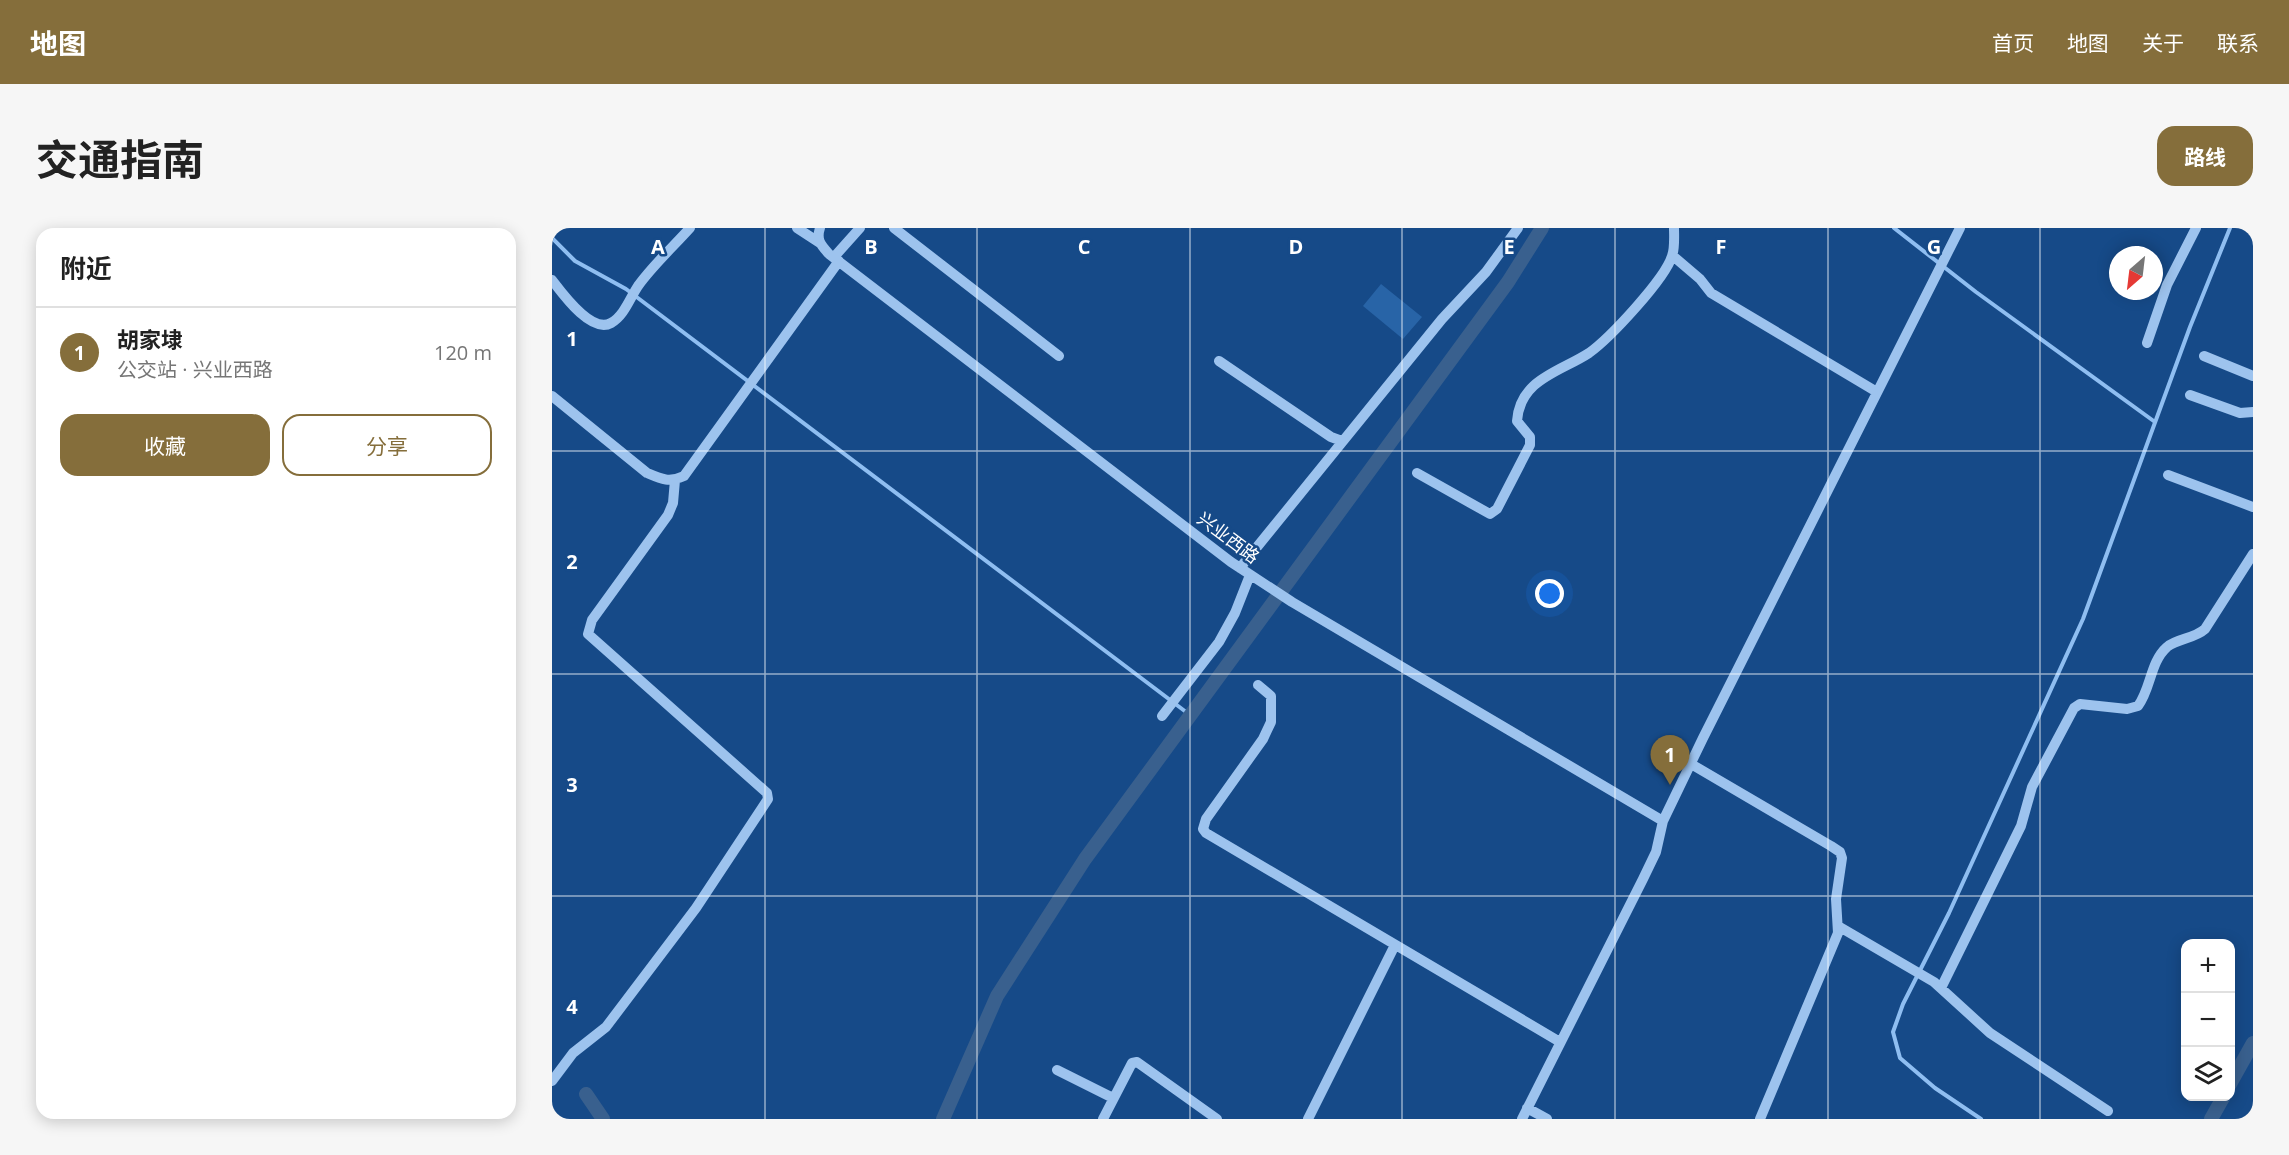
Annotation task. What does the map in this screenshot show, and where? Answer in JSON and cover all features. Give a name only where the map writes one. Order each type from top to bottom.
[{"type":"street","points":[[552,280],[570,303],[599,325],[610,324],[619,316],[639,285],[690,228]]},
{"type":"street","name":"兴业西路","points":[[797,228],[820,243],[836,259],[1253,577],[1664,820]]},
{"type":"street","points":[[820,228],[818,234],[820,243]]},
{"type":"street","points":[[552,396],[647,473],[663,480],[675,480],[684,476],[860,228]]},
{"type":"street","points":[[894,228],[1059,356]]},
{"type":"street","points":[[1240,568],[1442,319],[1486,272],[1518,228]]},
{"type":"street","points":[[1417,473],[1490,514],[1497,509],[1530,445],[1530,437],[1517,421],[1518,410],[1529,390],[1550,372],[1589,353],[1608,337],[1642,301],[1672,256],[1674,228]]},
{"type":"street","points":[[1522,1119],[1652,861],[1664,820],[1691,764],[1960,228]]},
{"type":"street","points":[[2147,343],[2167,285],[2196,228]]},
{"type":"street","points":[[1672,256],[1700,279],[1711,293],[1877,392]]},
{"type":"street","points":[[2204,356],[2253,376]]},
{"type":"street","points":[[1219,361],[1331,437],[1342,441]]},
{"type":"street","points":[[2190,395],[2240,413],[2253,412]]},
{"type":"street","points":[[2168,475],[2253,507]]},
{"type":"street","points":[[552,1081],[573,1053],[606,1027],[696,908],[768,799],[767,793],[588,634],[592,620],[668,515],[673,503],[675,480]]},
{"type":"street","points":[[1937,985],[2021,826],[2032,787],[2074,708],[2080,704],[2127,709],[2138,706],[2158,659],[2167,647],[2198,636],[2253,554]]},
{"type":"street","points":[[1162,716],[1179,693],[1194,678],[1219,642],[1253,577]]},
{"type":"street","points":[[1258,685],[1270,696],[1271,722],[1263,740],[1206,819],[1203,829],[1206,833],[1560,1042]]},
{"type":"street","points":[[1691,764],[1840,852],[1842,858],[1836,899],[1838,926],[1834,943],[1764,1117]]},
{"type":"street","points":[[1838,926],[1937,985],[1990,1034],[2108,1111]]},
{"type":"street","points":[[1308,1119],[1395,945]]},
{"type":"street","points":[[1102,1119],[1132,1063],[1137,1062],[1217,1119]]},
{"type":"street","points":[[1057,1070],[1113,1098]]},
{"type":"street","points":[[1527,1108],[1548,1119]]},
{"type":"shaded area","points":[[1381,284],[1422,317],[1403,339],[1363,306]]},
{"type":"waterway","points":[[943,1119],[997,996],[1085,859],[1508,282],[1542,228]]},
{"type":"waterway","points":[[1894,228],[1976,292],[2155,422]]},
{"type":"waterway","points":[[1981,1119],[1935,1088],[1900,1058],[1893,1032],[1903,1004],[1949,913],[2083,619],[2190,327],[2230,228]]},
{"type":"waterway","points":[[552,238],[575,261],[626,289],[1190,715]]},
{"type":"waterway","points":[[2235,1075],[2253,1043]]},
{"type":"waterway","points":[[586,1094],[603,1119]]},
{"type":"waterway","points":[[2211,1119],[2221,1101]]},
{"type":"place","name":"胡家埭","points":[[1670,785]]}]
